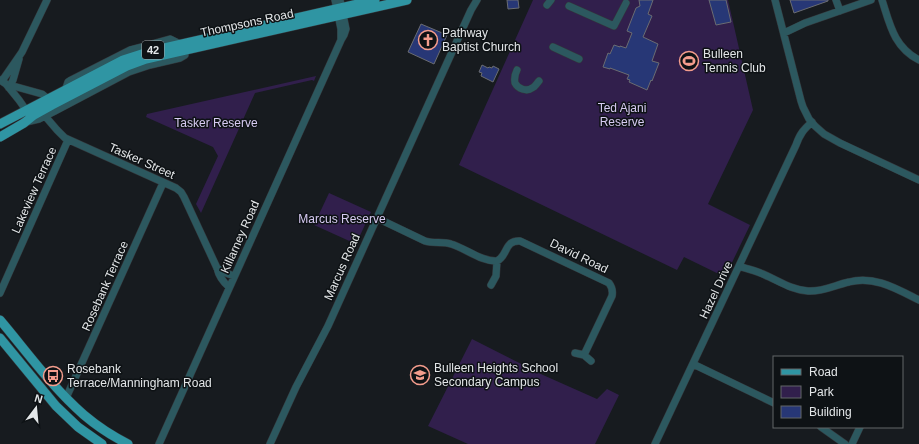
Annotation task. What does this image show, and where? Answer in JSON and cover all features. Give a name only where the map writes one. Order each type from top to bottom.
[{"type":"main road","name":"Thompsons Road","points":[[0,124],[26,110],[50,102],[127,66],[146,59],[183,47],[375,0]]},
{"type":"main road","name":"Thompsons Road","points":[[339,8],[408,0]]},
{"type":"main road","name":"Thompsons Road","points":[[0,137],[24,123],[65,90],[130,58],[151,51],[183,47]]},
{"type":"main road","points":[[0,320],[43,372],[80,412],[95,424],[128,444]]},
{"type":"main road","points":[[0,338],[56,406],[78,427],[102,444]]},
{"type":"street","points":[[5,84],[47,0]]},
{"type":"street","name":"Marcus Road","points":[[471,10],[472,0]]},
{"type":"street","name":"Marcus Road","points":[[270,444],[296,387],[328,326],[471,10],[477,0]]},
{"type":"street","points":[[775,0],[801,101],[806,113],[814,124],[824,134],[834,140],[919,180]]},
{"type":"street","points":[[836,0],[840,11]]},
{"type":"street","points":[[783,30],[871,0]]},
{"type":"street","points":[[882,0],[895,38],[906,52],[919,60]]},
{"type":"street","points":[[569,6],[614,26],[626,3]]},
{"type":"street","name":"Killarney Road","points":[[159,444],[344,35],[346,29],[339,8]]},
{"type":"street","name":"Thompsons Road","points":[[24,123],[55,112],[129,72],[180,58],[185,55],[183,47]]},
{"type":"street","points":[[553,47],[579,59]]},
{"type":"street","points":[[517,70],[515,82],[521,89],[531,89],[538,81]]},
{"type":"street","points":[[5,84],[42,94],[50,102]]},
{"type":"street","points":[[5,84],[26,110],[34,115]]},
{"type":"street","name":"Tasker Street","points":[[45,116],[61,135],[68,140],[179,190],[183,194],[221,279],[230,287]]},
{"type":"street","name":"Hazel Drive","points":[[655,444],[796,145],[814,124]]},
{"type":"street","name":"Lakeview Terrace","points":[[0,293],[68,140]]},
{"type":"street","name":"Rosebank Terrace","points":[[66,398],[163,182]]},
{"type":"street","points":[[377,218],[426,241],[452,244],[487,260],[496,261],[496,276],[491,285]]},
{"type":"street","name":"David Road","points":[[496,261],[502,257],[509,244],[515,241],[520,241],[611,285],[612,296],[584,355]]},
{"type":"street","points":[[740,263],[792,288],[808,291],[824,290],[853,281],[871,281],[889,286],[919,300]]},
{"type":"street","points":[[217,268],[234,276]]},
{"type":"street","points":[[574,353],[584,355],[591,361]]},
{"type":"street","points":[[693,364],[773,403]]},
{"type":"street","points":[[822,428],[844,444]]},
{"type":"street","points":[[852,444],[860,428]]},
{"type":"green space","name":"Ted Ajani Reserve","points":[[533,0],[728,0],[753,110],[708,204],[750,225],[725,277],[684,257],[677,270],[459,165]]},
{"type":"green space","name":"Tasker Reserve","points":[[316,76],[314,81],[312,80],[255,93],[201,213],[196,204],[218,156],[213,147],[146,117],[147,114]]},
{"type":"green space","name":"Marcus Reserve","points":[[329,193],[371,212],[356,244],[314,225]]},
{"type":"green space","points":[[472,339],[543,375],[597,399],[607,389],[619,395],[595,444],[468,444],[428,426]]},
{"type":"building","points":[[507,0],[518,0],[519,8],[508,9]]},
{"type":"building","points":[[639,0],[653,0],[648,14],[652,16],[643,37],[658,44],[652,61],[659,63],[647,90],[629,82],[630,80],[627,79],[629,75],[603,67],[608,53],[610,54],[614,45],[626,48],[632,33],[627,31],[636,8],[640,6]]},
{"type":"building","points":[[709,0],[726,0],[731,22],[716,25]]},
{"type":"building","points":[[790,0],[828,0],[828,1],[794,13]]},
{"type":"building","points":[[421,24],[447,35],[434,64],[408,52]]},
{"type":"building","points":[[482,65],[488,68],[492,68],[493,66],[499,69],[493,82],[481,76],[482,73],[479,72]]},
{"type":"place","name":"Pathway Baptist Church","points":[[428,40]]},
{"type":"place","name":"Bulleen Tennis Club","points":[[689,61]]},
{"type":"place","name":"Bulleen Heights School Secondary Campus","points":[[420,375]]},
{"type":"place","name":"Rosebank Terrace/Manningham Road","points":[[53,376]]}]
